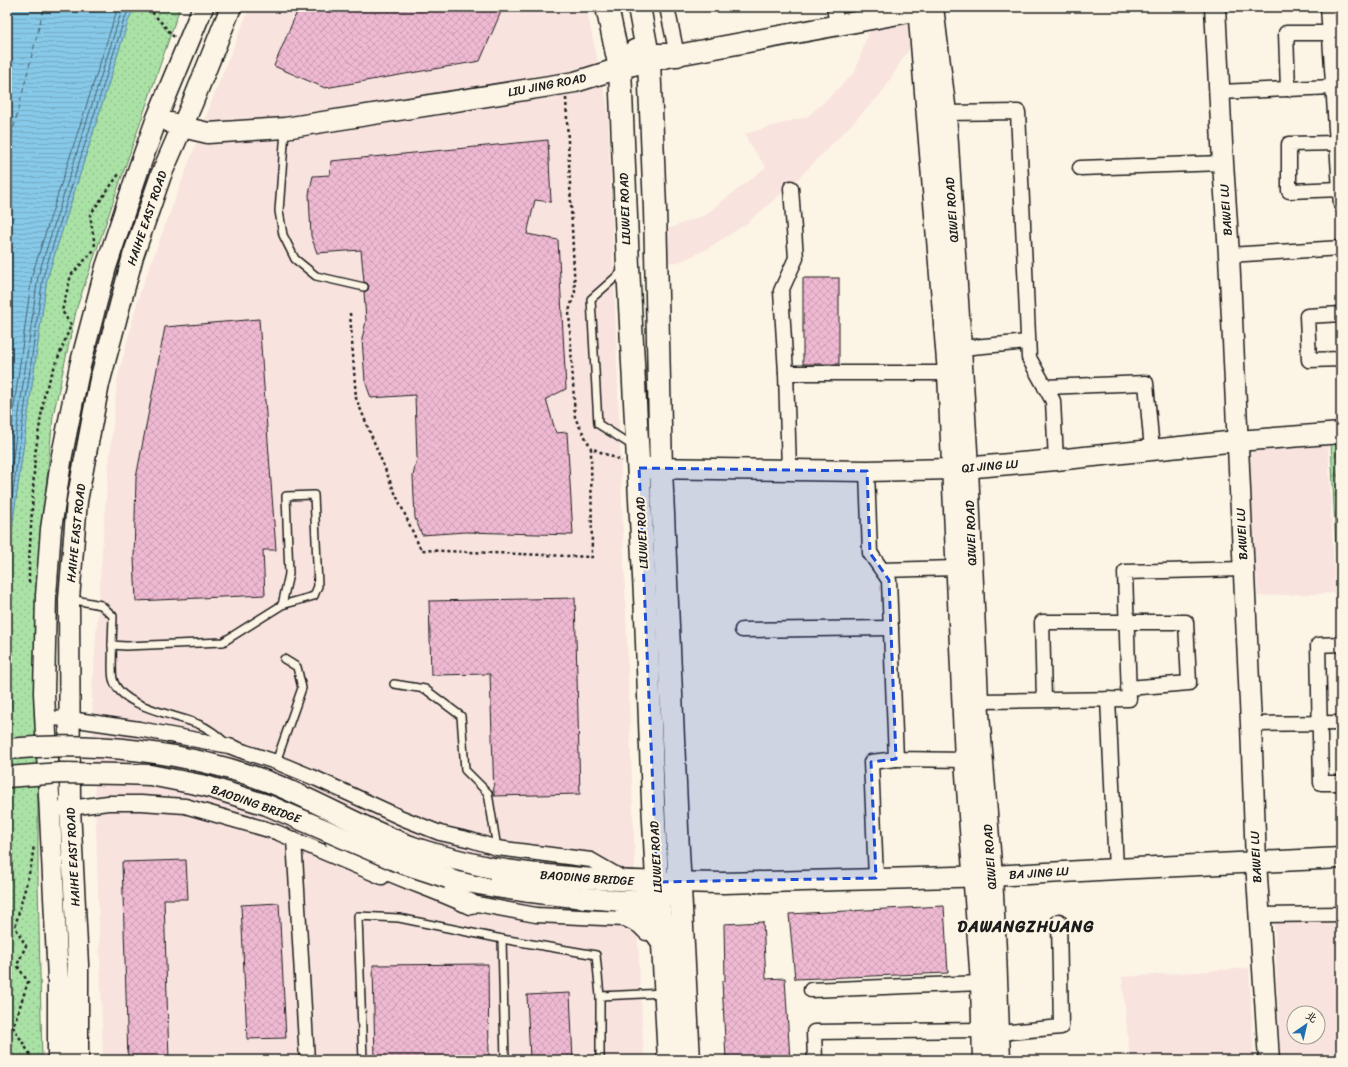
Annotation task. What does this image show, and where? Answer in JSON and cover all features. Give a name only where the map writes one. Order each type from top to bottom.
[{"type":"main road","name":"LIUWEI ROAD","points":[[638,7],[648,58],[655,209],[661,469],[689,1060]]},
{"type":"main road","name":"LIUWEI ROAD","points":[[609,14],[620,68],[658,891],[665,971],[669,1060]]},
{"type":"main road","points":[[609,14],[624,42],[635,51],[648,58],[677,55]]},
{"type":"street","name":"HAIHE EAST ROAD","points":[[58,1060],[58,979],[45,718],[46,596],[51,529],[62,455],[80,366],[106,267],[157,118],[203,7]]},
{"type":"street","name":"HAIHE EAST ROAD","points":[[78,1060],[78,965],[70,809],[69,599],[77,501],[99,384],[134,256],[161,175],[231,7]]},
{"type":"street","points":[[667,7],[677,55],[835,16],[922,9]]},
{"type":"street","name":"BAWEI LU","points":[[1215,7],[1229,254],[1256,862],[1269,1060]]},
{"type":"street","points":[[1328,7],[1336,33],[1333,87],[1341,205]]},
{"type":"street","name":"QIWEI ROAD","points":[[922,9],[946,113],[961,348],[960,468],[956,568],[966,760],[982,876],[996,952],[991,1031],[983,1060]]},
{"type":"street","name":"QIWEI ROAD","points":[[922,9],[948,373],[960,468],[978,701],[982,876],[981,983],[991,1031],[1000,1060]]},
{"type":"street","points":[[1288,89],[1286,33],[1336,33]]},
{"type":"street","name":"LIU JING ROAD","points":[[157,118],[182,127],[208,133],[285,128],[566,84],[648,58]]},
{"type":"street","points":[[1220,92],[1333,87]]},
{"type":"street","points":[[946,113],[1018,112],[1029,358],[1053,401],[1056,460]]},
{"type":"street","points":[[1337,143],[1289,144],[1289,191],[1340,189]]},
{"type":"street","points":[[1080,168],[1223,163]]},
{"type":"street","points":[[789,470],[786,373],[781,291],[796,258],[791,188]]},
{"type":"street","points":[[1229,254],[1341,248]]},
{"type":"street","points":[[1341,314],[1307,316],[1309,360],[1341,360]]},
{"type":"street","points":[[961,348],[1028,342]]},
{"type":"street","points":[[786,373],[948,373]]},
{"type":"street","points":[[1046,387],[1146,383],[1152,450]]},
{"type":"street","name":"QI JING LU","points":[[638,458],[661,469],[867,470],[960,468],[1056,460],[1237,441],[1341,433]]},
{"type":"street","points":[[867,470],[870,553],[889,580],[896,760]]},
{"type":"street","points":[[882,570],[956,568]]},
{"type":"street","points":[[978,701],[1129,699],[1125,572],[1244,569]]},
{"type":"street","points":[[1044,699],[1042,622],[1186,622],[1189,683],[1128,688]]},
{"type":"street","points":[[742,630],[891,628]]},
{"type":"street","points":[[1341,644],[1318,645],[1321,783],[1341,783]]},
{"type":"street","points":[[1108,699],[1116,868]]},
{"type":"street","points":[[45,718],[70,719],[139,728],[229,746],[276,762],[402,818],[440,833],[497,848],[591,860],[628,881]]},
{"type":"street","points":[[1251,724],[1341,723]]},
{"type":"street","name":"BAODING BRIDGE","points":[[7,749],[88,747],[128,750],[182,758],[215,765],[269,782],[381,834],[413,847],[453,859],[492,868],[560,877],[628,881],[658,891]]},
{"type":"street","points":[[876,878],[871,762],[896,760],[966,760]]},
{"type":"street","name":"BAODING BRIDGE","points":[[7,777],[88,772],[150,775],[206,786],[267,805],[314,824],[446,885],[496,888],[536,894],[619,901],[658,891]]},
{"type":"street","points":[[50,810],[115,803],[141,802],[185,806],[276,832],[378,876],[433,895],[470,904],[536,915],[625,919],[639,926],[649,937],[665,971]]},
{"type":"street","points":[[294,839],[307,1060]]},
{"type":"street","name":"BA JING LU","points":[[680,883],[982,876],[1333,858]]},
{"type":"street","points":[[658,891],[669,895],[680,883]]},
{"type":"street","points":[[446,885],[470,904]]},
{"type":"street","points":[[619,901],[640,915],[663,944]]},
{"type":"street","points":[[1259,915],[1341,914]]},
{"type":"street","points":[[815,1060],[814,1032],[991,1031],[1061,1028],[1059,922]]},
{"type":"street","points":[[811,990],[981,983]]},
{"type":"lane","points":[[285,128],[279,211],[283,235],[296,259],[316,276],[364,287]]},
{"type":"lane","points":[[628,266],[591,299],[598,424],[638,458]]},
{"type":"lane","points":[[112,645],[126,646],[223,642],[282,605],[314,596],[318,586],[314,495],[286,496],[289,574],[282,605]]},
{"type":"lane","points":[[69,599],[101,605],[113,616],[113,680],[120,693],[138,704],[198,724],[213,731],[229,746]]},
{"type":"lane","points":[[276,762],[302,688],[297,667],[284,659]]},
{"type":"lane","points":[[394,684],[425,689],[461,716],[465,770],[488,793],[497,848]]},
{"type":"lane","points":[[363,1060],[358,916],[398,918],[502,939],[596,955],[600,996],[600,1060]]},
{"type":"lane","points":[[502,939],[505,1060]]},
{"type":"lane","points":[[600,996],[666,993]]},
{"type":"path","points":[[350,313],[356,398],[392,486],[421,550],[592,558],[590,448],[575,418],[569,312],[575,292],[566,84]]},
{"type":"path","points":[[590,448],[638,458]]},
{"type":"highlighted area","points":[[639,468],[867,471],[870,553],[889,580],[896,759],[871,762],[876,878],[657,882]]},
{"type":"shaded area","points":[[250,7],[586,7],[608,108],[637,923],[644,1060],[103,1060],[92,693],[106,497],[117,381],[139,295],[221,77]]},
{"type":"shaded area","points":[[888,7],[943,7],[904,56],[882,93],[799,178],[746,224],[707,249],[679,262],[665,263],[665,230],[705,215],[766,167],[748,142],[745,134],[808,116],[824,102],[855,72],[868,34]]},
{"type":"shaded area","points":[[1328,443],[1335,593],[1258,596],[1248,447]]},
{"type":"shaded area","points":[[1341,919],[1341,1060],[1281,1060],[1274,920]]},
{"type":"shaded area","points":[[1249,968],[1254,1060],[1130,1060],[1122,977]]},
{"type":"green space","points":[[7,7],[180,7],[77,307],[53,416],[38,572],[38,884],[42,1060],[7,1060]]},
{"type":"green space","points":[[1341,441],[1341,594],[1338,594],[1331,442]]},
{"type":"water","points":[[7,7],[134,7],[47,279],[10,543],[11,706],[7,726]]},
{"type":"water","points":[[7,851],[9,956],[7,957]]},
{"type":"building","points":[[299,7],[503,7],[480,61],[325,88],[274,66]]},
{"type":"building","points":[[548,140],[551,202],[535,200],[527,234],[558,240],[566,389],[546,399],[556,433],[567,432],[573,535],[465,532],[422,535],[415,518],[413,476],[417,458],[415,395],[371,398],[365,381],[362,339],[366,321],[364,292],[368,290],[369,286],[364,282],[361,250],[317,253],[311,236],[309,194],[313,176],[330,175],[331,161]]},
{"type":"building","points":[[803,278],[839,278],[839,364],[803,364]]},
{"type":"building","points":[[259,319],[276,550],[263,550],[265,595],[136,601],[134,558],[136,478],[165,327]]},
{"type":"building","points":[[575,598],[580,794],[494,796],[490,674],[431,675],[429,601]]},
{"type":"building","points":[[186,860],[188,899],[164,899],[169,1060],[128,1060],[122,862]]},
{"type":"building","points":[[279,903],[286,1038],[247,1039],[241,905]]},
{"type":"building","points":[[944,906],[948,973],[795,979],[789,914]]},
{"type":"building","points":[[763,922],[766,979],[785,978],[790,1060],[726,1060],[722,981],[725,981],[724,924]]},
{"type":"building","points":[[488,964],[489,1060],[375,1060],[373,965]]},
{"type":"building","points":[[570,993],[573,1060],[530,1060],[527,995]]},
{"type":"ferry route","points":[[7,154],[44,7]]},
{"type":"district","name":"DAWANGZHUANG","points":[[1026,926]]}]
